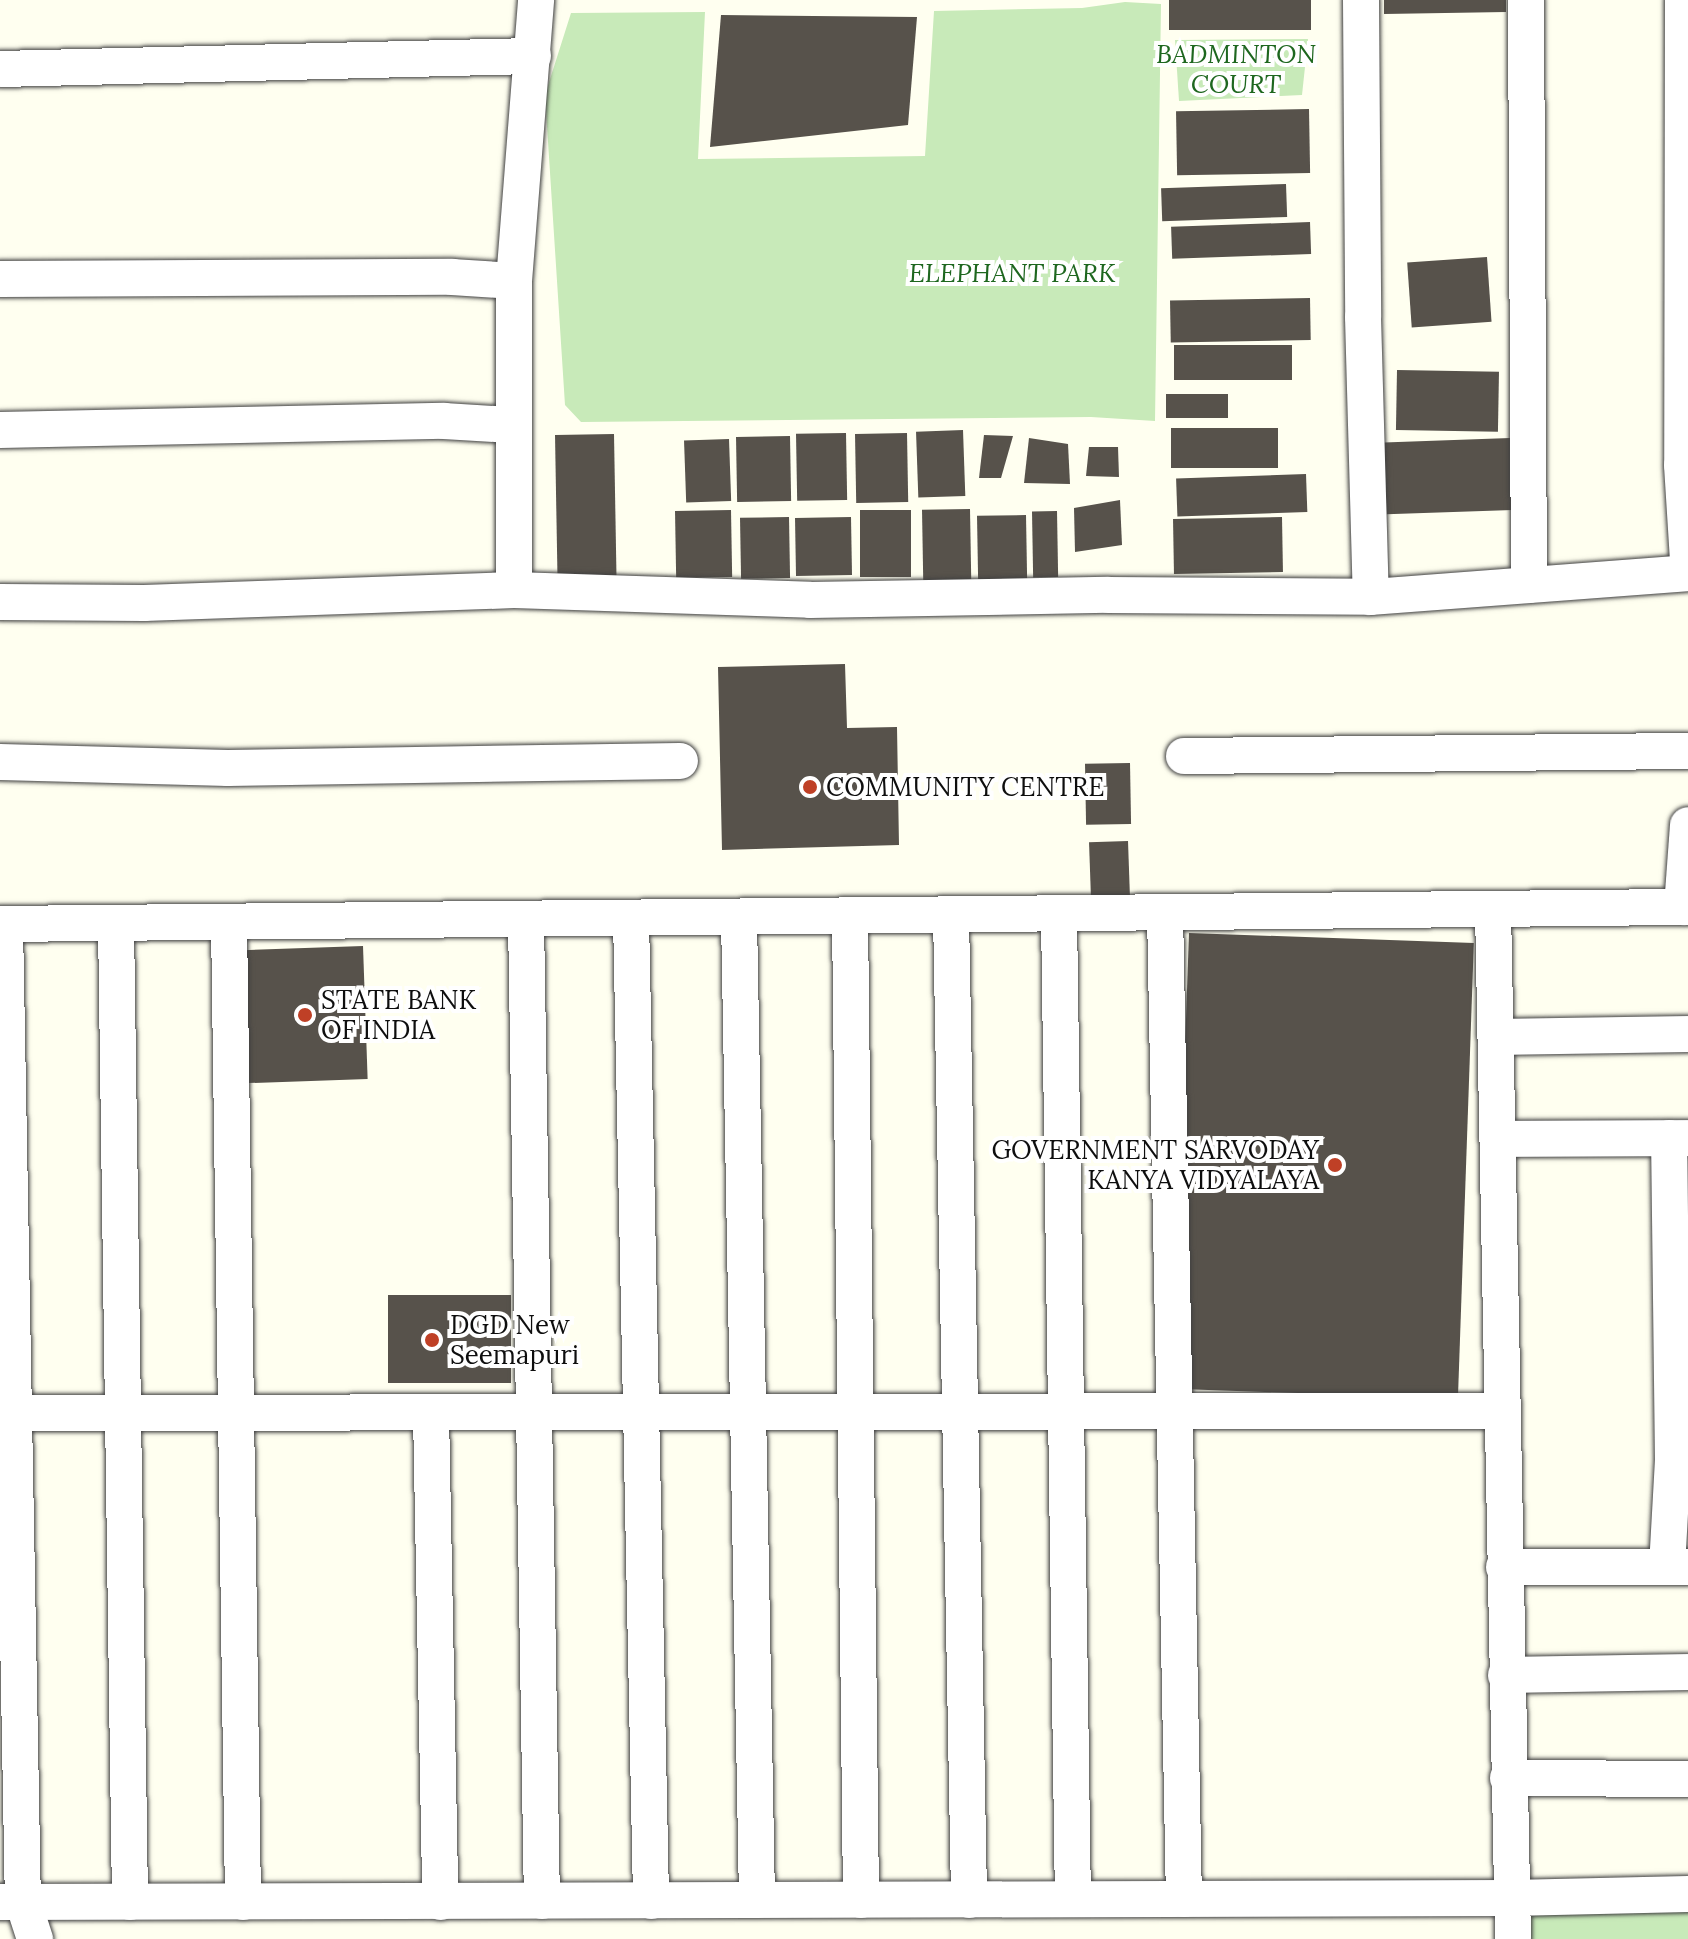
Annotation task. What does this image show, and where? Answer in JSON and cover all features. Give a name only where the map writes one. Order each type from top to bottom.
[{"type":"street","points":[[514,590],[514,281],[536,0]]},
{"type":"street","points":[[1361,0],[1363,317],[1371,597]]},
{"type":"street","points":[[1526,0],[1529,585]]},
{"type":"street","points":[[1683,0],[1688,560]]},
{"type":"street","points":[[0,69],[533,56]]},
{"type":"street","points":[[0,279],[452,277],[514,281]]},
{"type":"street","points":[[0,430],[444,421],[512,425]]},
{"type":"street","points":[[0,602],[144,603],[514,590],[810,600],[1108,595],[1371,597],[1688,573]]},
{"type":"street","points":[[1184,756],[1688,751]]},
{"type":"street","points":[[0,762],[228,768],[680,761]]},
{"type":"street","points":[[35,1939],[11,1902],[3,924],[1685,907],[1688,825]]},
{"type":"street","points":[[1493,909],[1513,1939]]},
{"type":"street","points":[[1165,912],[1184,1899]]},
{"type":"street","points":[[951,914],[969,1900]]},
{"type":"street","points":[[1059,914],[1073,1899]]},
{"type":"street","points":[[850,915],[861,1900]]},
{"type":"street","points":[[739,917],[757,1900]]},
{"type":"street","points":[[631,918],[651,1901]]},
{"type":"street","points":[[526,919],[542,1901]]},
{"type":"street","points":[[229,922],[243,1902]]},
{"type":"street","points":[[116,923],[130,1902]]},
{"type":"street","points":[[1496,1037],[1688,1034]]},
{"type":"street","points":[[1498,1139],[1679,1138],[1681,1461],[1678,1567],[1504,1567]]},
{"type":"street","points":[[7,1413],[1502,1411]]},
{"type":"street","points":[[431,1413],[440,1902]]},
{"type":"street","points":[[1506,1675],[1688,1672]]},
{"type":"street","points":[[1508,1778],[1688,1779]]},
{"type":"street","points":[[11,1902],[1510,1898],[1688,1894]]},
{"type":"green space","name":"ELEPHANT PARK","points":[[1125,2],[1161,4],[1155,421],[1091,417],[581,422],[565,405],[545,95],[571,13],[705,12],[698,159],[925,156],[934,11],[1082,8]]},
{"type":"green space","name":"BADMINTON COURT","points":[[1308,39],[1302,95],[1179,101],[1175,40]]},
{"type":"green space","points":[[1521,1906],[1688,1906],[1688,1939],[1521,1939]]},
{"type":"building","points":[[1169,0],[1311,0],[1311,30],[1169,30]]},
{"type":"building","points":[[1384,0],[1506,0],[1506,12],[1384,14]]},
{"type":"building","points":[[721,15],[917,17],[908,125],[710,147]]},
{"type":"building","points":[[1309,109],[1310,173],[1177,175],[1176,111]]},
{"type":"building","points":[[1286,184],[1287,217],[1162,221],[1161,188]]},
{"type":"building","points":[[1310,222],[1311,254],[1172,259],[1171,227]]},
{"type":"building","points":[[1487,257],[1492,322],[1412,327],[1407,263]]},
{"type":"building","points":[[1310,298],[1311,340],[1171,342],[1170,300]]},
{"type":"building","points":[[1174,345],[1292,345],[1292,380],[1174,380]]},
{"type":"building","points":[[1397,370],[1499,372],[1498,432],[1396,430]]},
{"type":"building","points":[[1166,394],[1228,394],[1228,418],[1166,418]]},
{"type":"building","points":[[1171,428],[1278,428],[1278,468],[1171,468]]},
{"type":"building","points":[[963,430],[965,496],[918,498],[916,432]]},
{"type":"building","points":[[846,433],[847,500],[797,501],[796,434]]},
{"type":"building","points":[[907,433],[908,502],[856,503],[855,434]]},
{"type":"building","points":[[614,434],[616,577],[558,578],[555,435]]},
{"type":"building","points":[[984,435],[1013,436],[1001,478],[979,478]]},
{"type":"building","points":[[790,436],[791,501],[737,502],[736,437]]},
{"type":"building","points":[[1029,438],[1068,444],[1070,484],[1024,483]]},
{"type":"building","points":[[1510,438],[1513,510],[1387,514],[1384,442]]},
{"type":"building","points":[[729,439],[731,501],[686,503],[684,441]]},
{"type":"building","points":[[1089,447],[1118,447],[1119,477],[1086,476]]},
{"type":"building","points":[[1306,474],[1307,512],[1177,517],[1176,479]]},
{"type":"building","points":[[1120,500],[1122,545],[1075,552],[1074,508]]},
{"type":"building","points":[[970,509],[971,582],[923,583],[922,510]]},
{"type":"building","points":[[731,510],[732,577],[676,578],[675,511]]},
{"type":"building","points":[[860,510],[911,510],[911,577],[860,577]]},
{"type":"building","points":[[1032,511],[1057,511],[1058,577],[1033,577]]},
{"type":"building","points":[[1026,515],[1027,579],[978,580],[977,516]]},
{"type":"building","points":[[789,517],[790,578],[741,579],[740,518]]},
{"type":"building","points":[[851,517],[852,575],[796,576],[795,518]]},
{"type":"building","points":[[1282,517],[1283,572],[1174,574],[1173,519]]},
{"type":"building","name":"COMMUNITY CENTRE","points":[[845,664],[847,728],[897,727],[899,845],[722,850],[718,667]]},
{"type":"building","points":[[1130,763],[1131,824],[1086,825],[1085,764]]},
{"type":"building","points":[[1128,841],[1130,897],[1091,898],[1089,842]]},
{"type":"building","name":"GOVERNMENT SARVODAY KANYA VIDYALAYA","points":[[1189,933],[1474,943],[1458,1399],[1173,1389]]},
{"type":"building","name":"STATE BANK OF INDIA","points":[[363,946],[368,1079],[248,1083],[243,950]]},
{"type":"building","points":[[388,1295],[511,1295],[511,1383],[388,1383]]},
{"type":"place","name":"COMMUNITY CENTRE","points":[[810,787]]},
{"type":"place","name":"STATE BANK OF INDIA","points":[[305,1015]]},
{"type":"place","name":"GOVERNMENT SARVODAY KANYA VIDYALAYA","points":[[1335,1165]]},
{"type":"place","name":"DGD New Seemapuri","points":[[432,1340]]}]
